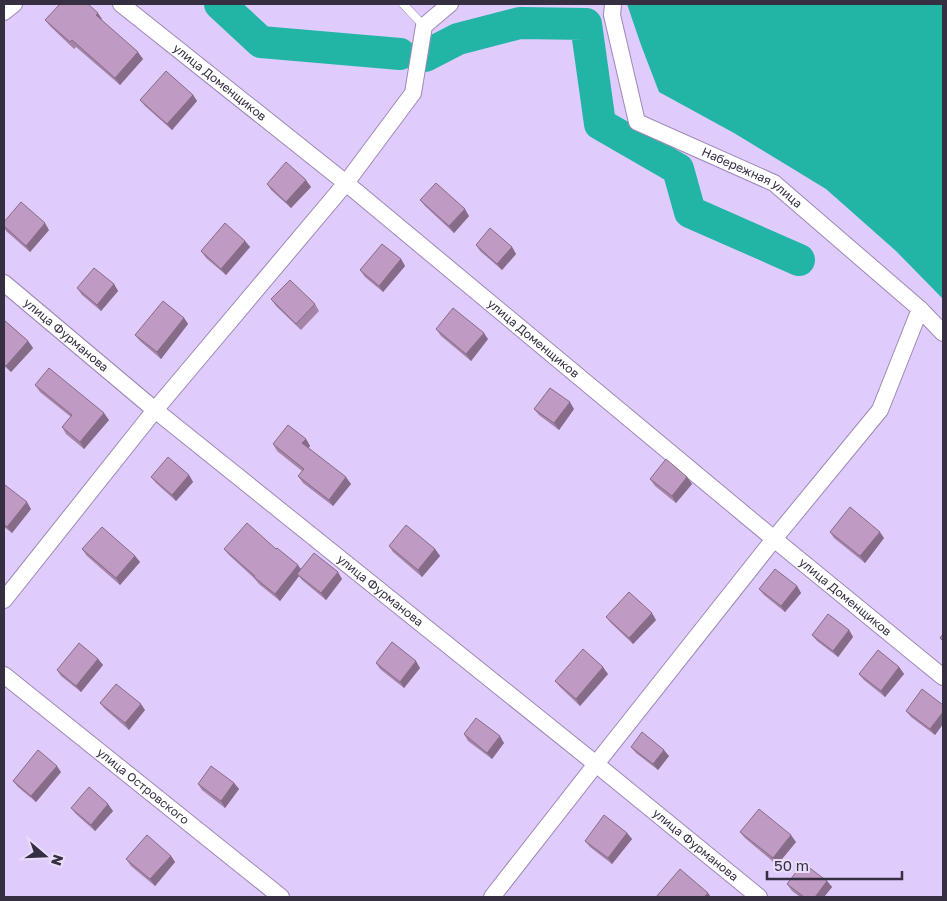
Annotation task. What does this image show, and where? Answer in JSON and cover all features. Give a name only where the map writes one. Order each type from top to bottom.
[{"type":"street","points":[[4,12],[14,4]]},
{"type":"street","name":"улица Доменщиков","points":[[121,4],[346,183],[774,539],[943,676]]},
{"type":"street","points":[[4,600],[155,410],[346,183],[413,92],[424,26],[450,4]]},
{"type":"street","name":"Набережная улица","points":[[613,4],[612,15],[637,122],[774,183],[920,309],[943,334]]},
{"type":"street","name":"улица Фурманова","points":[[4,283],[155,410],[759,897]]},
{"type":"street","points":[[492,897],[774,539],[880,410],[920,309]]},
{"type":"street","name":"улица Островского","points":[[4,675],[281,897]]},
{"type":"lane","points":[[403,4],[424,26]]},
{"type":"shaded area","points":[[627,4],[943,4],[943,299],[896,251],[826,189],[734,133],[659,92]]},
{"type":"building","points":[[60,4],[88,4],[98,13],[96,15],[138,52],[115,78],[72,40],[70,42],[45,20]]},
{"type":"building","points":[[166,71],[193,95],[167,124],[140,100]]},
{"type":"building","points":[[286,162],[306,180],[286,202],[267,184]]},
{"type":"building","points":[[436,183],[465,209],[449,226],[420,200]]},
{"type":"building","points":[[21,202],[45,223],[26,246],[4,226],[4,222]]},
{"type":"building","points":[[225,223],[245,241],[221,269],[201,251]]},
{"type":"building","points":[[490,228],[512,247],[497,264],[476,245]]},
{"type":"building","points":[[382,244],[401,259],[379,286],[360,270]]},
{"type":"building","points":[[94,268],[114,284],[97,305],[77,288]]},
{"type":"building","points":[[290,280],[315,304],[296,324],[271,299]]},
{"type":"building","points":[[163,301],[184,318],[157,352],[135,335]]},
{"type":"building","points":[[453,308],[484,333],[466,354],[436,329]]},
{"type":"building","points":[[4,320],[28,341],[6,366],[4,364]]},
{"type":"building","points":[[49,368],[104,413],[80,442],[62,427],[72,415],[35,385]]},
{"type":"building","points":[[550,388],[570,402],[554,423],[534,409]]},
{"type":"building","points":[[288,425],[306,439],[302,443],[346,477],[329,500],[298,476],[304,469],[273,444]]},
{"type":"building","points":[[168,457],[189,475],[172,495],[151,477]]},
{"type":"building","points":[[666,459],[687,477],[672,496],[650,479]]},
{"type":"building","points":[[5,485],[27,502],[7,527],[4,524]]},
{"type":"building","points":[[850,507],[880,532],[860,556],[830,532]]},
{"type":"building","points":[[247,523],[276,549],[298,565],[275,594],[224,549]]},
{"type":"building","points":[[406,525],[435,549],[418,570],[389,546]]},
{"type":"building","points":[[102,527],[135,556],[116,578],[82,549]]},
{"type":"building","points":[[314,553],[338,572],[321,593],[297,574]]},
{"type":"building","points":[[775,569],[797,586],[781,606],[759,589]]},
{"type":"building","points":[[629,592],[652,613],[629,638],[606,617]]},
{"type":"building","points":[[828,614],[849,630],[833,651],[812,635]]},
{"type":"building","points":[[392,642],[416,661],[400,682],[376,663]]},
{"type":"building","points":[[79,643],[98,659],[76,686],[57,670]]},
{"type":"building","points":[[583,649],[603,667],[576,699],[555,681]]},
{"type":"building","points":[[878,650],[899,667],[881,691],[859,674]]},
{"type":"building","points":[[116,684],[141,704],[125,723],[100,703]]},
{"type":"building","points":[[922,689],[943,705],[943,712],[930,729],[906,711]]},
{"type":"building","points":[[476,718],[500,736],[487,753],[464,734]]},
{"type":"building","points":[[642,732],[664,750],[653,764],[631,747]]},
{"type":"building","points":[[38,750],[57,766],[31,796],[13,781]]},
{"type":"building","points":[[211,766],[234,783],[221,801],[198,784]]},
{"type":"building","points":[[89,787],[108,804],[91,825],[71,808]]},
{"type":"building","points":[[759,809],[791,835],[773,858],[740,832]]},
{"type":"building","points":[[604,815],[627,833],[608,858],[585,841]]},
{"type":"building","points":[[147,835],[171,856],[150,879],[126,859]]},
{"type":"building","points":[[803,863],[827,881],[815,897],[804,897],[787,884]]},
{"type":"building","points":[[680,869],[708,893],[704,897],[656,897]]},
{"type":"waterway","points":[[220,4],[261,42],[400,54]]},
{"type":"waterway","points":[[425,56],[458,39],[520,23],[586,24],[600,124],[678,169],[690,212],[799,260]]}]
